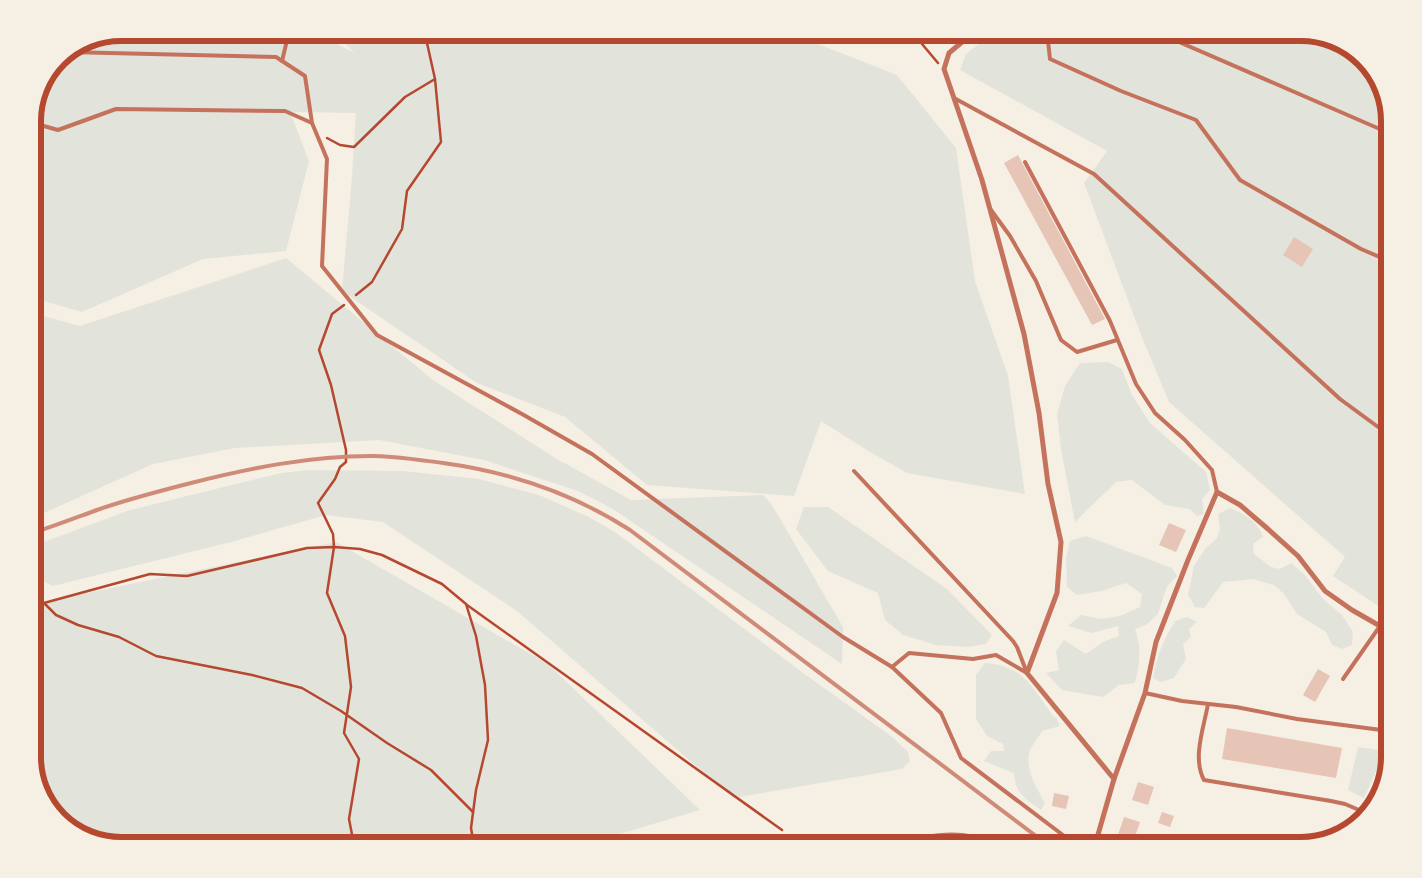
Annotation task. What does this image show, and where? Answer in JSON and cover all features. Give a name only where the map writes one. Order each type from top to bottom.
[{"type":"street","points":[[963,41],[950,52],[944,69],[982,180],[1024,334],[1039,413],[1048,484],[1062,542],[1057,593],[1026,673],[1114,779]]},
{"type":"street","points":[[1098,837],[1114,779],[1144,693],[1156,642],[1217,492],[1240,504],[1298,556],[1325,591],[1352,610],[1380,626]]},
{"type":"street","points":[[931,837],[954,834],[974,837]]},
{"type":"lane","points":[[282,61],[287,41]]},
{"type":"lane","points":[[1048,41],[1050,59],[1121,91],[1196,120],[1240,180],[1361,250],[1381,258]]},
{"type":"lane","points":[[1177,41],[1381,130]]},
{"type":"lane","points":[[81,52],[276,57],[305,76],[312,123],[327,159],[322,266],[377,335],[592,454],[842,637],[892,667],[941,712],[961,758],[1064,837]]},
{"type":"lane","points":[[954,98],[1094,174],[1340,399],[1381,429]]},
{"type":"lane","points":[[41,125],[58,130],[116,109],[285,112],[312,123]]},
{"type":"lane","points":[[1025,162],[1105,312],[1136,384],[1155,413],[1185,440],[1212,470],[1217,492]]},
{"type":"lane","points":[[989,208],[1010,236],[1036,281],[1061,340],[1077,352],[1117,340]]},
{"type":"lane","points":[[854,471],[1013,641],[1026,673]]},
{"type":"lane","points":[[1344,679],[1380,626]]},
{"type":"lane","points":[[892,667],[909,653],[973,659],[996,655],[1026,673]]},
{"type":"lane","points":[[1144,693],[1381,730]]},
{"type":"lane","points":[[1208,704],[1199,753],[1199,771],[1204,780],[1331,801],[1360,810]]},
{"type":"path","points":[[352,837],[349,819],[359,759],[344,733],[350,687],[345,636],[327,592],[334,547],[333,534],[318,503],[335,479],[340,467],[346,462],[346,450],[331,385],[319,350],[332,314],[372,282],[402,229],[406,191],[441,142],[435,79],[428,41]]},
{"type":"path","points":[[920,41],[944,69]]},
{"type":"path","points":[[326,137],[340,145],[354,147],[405,97],[435,79]]},
{"type":"path","points":[[41,605],[150,574],[187,576],[307,548],[334,547],[360,549],[382,555],[442,584],[466,604],[782,830]]},
{"type":"path","points":[[45,604],[56,615],[71,622],[119,637],[156,656],[233,671],[302,688],[431,770],[473,812]]},
{"type":"path","points":[[466,604],[476,636],[486,684],[488,740],[476,790],[471,828],[472,837]]},
{"type":"shaded area","points":[[121,41],[331,41],[355,53],[342,41],[810,41],[897,75],[956,148],[975,281],[1008,376],[1025,494],[907,473],[821,421],[794,496],[647,485],[565,417],[477,383],[342,291],[356,113],[290,112],[309,161],[286,251],[203,259],[82,312],[41,300],[41,116],[47,90],[55,77],[65,65],[90,47]]},
{"type":"shaded area","points":[[983,41],[1301,41],[1332,47],[1354,61],[1361,68],[1377,95],[1381,116],[1381,608],[1333,576],[1345,557],[1169,402],[1141,335],[1084,183],[1107,151],[960,70],[966,54]]},
{"type":"shaded area","points":[[286,258],[433,380],[557,459],[631,500],[763,495],[772,505],[843,627],[842,664],[613,509],[578,491],[484,460],[379,440],[235,448],[153,464],[41,514],[41,315],[80,326]]},
{"type":"shaded area","points":[[1108,362],[1122,369],[1132,395],[1150,423],[1206,472],[1210,490],[1202,499],[1204,514],[1197,516],[1190,509],[1165,505],[1132,480],[1116,482],[1075,523],[1061,449],[1057,414],[1065,386],[1080,363]]},
{"type":"shaded area","points":[[308,470],[403,471],[479,479],[539,495],[589,517],[615,532],[891,736],[908,752],[910,761],[902,769],[733,798],[517,611],[383,522],[326,515],[231,542],[53,586],[41,580],[41,543],[130,510],[282,473]]},
{"type":"shaded area","points":[[804,507],[828,507],[947,589],[992,635],[986,644],[968,647],[936,645],[903,635],[885,620],[878,593],[828,571],[796,529]]},
{"type":"shaded area","points":[[1230,508],[1250,519],[1261,531],[1263,537],[1253,544],[1254,554],[1271,567],[1280,569],[1291,563],[1305,575],[1323,599],[1342,615],[1353,632],[1352,645],[1342,649],[1332,645],[1326,632],[1297,614],[1284,594],[1274,585],[1253,579],[1223,582],[1204,608],[1195,607],[1188,595],[1194,566],[1205,549],[1217,538],[1220,529],[1218,514]]},
{"type":"shaded area","points":[[1086,536],[1172,568],[1177,576],[1167,586],[1158,614],[1146,625],[1135,629],[1140,656],[1135,683],[1119,685],[1103,697],[1062,690],[1046,673],[1059,670],[1056,651],[1064,640],[1086,654],[1103,642],[1119,636],[1118,626],[1092,633],[1068,626],[1081,615],[1101,619],[1120,616],[1140,607],[1142,594],[1126,583],[1102,591],[1077,595],[1067,587],[1066,558],[1070,541]]},
{"type":"shaded area","points":[[336,542],[548,664],[700,810],[610,837],[121,837],[90,831],[72,820],[58,806],[47,788],[44,778],[41,762],[41,602]]},
{"type":"shaded area","points":[[1187,617],[1197,622],[1189,629],[1191,637],[1183,644],[1186,659],[1174,678],[1161,682],[1153,678],[1161,648],[1175,621]]},
{"type":"shaded area","points":[[985,663],[999,665],[1019,674],[1033,688],[1054,717],[1057,718],[1060,726],[1042,731],[1031,748],[1029,755],[1032,776],[1045,803],[1041,810],[1019,791],[1016,786],[1014,773],[984,761],[991,751],[1004,751],[1003,744],[987,736],[976,719],[976,675]]},
{"type":"shaded area","points":[[1358,747],[1381,750],[1381,761],[1364,798],[1348,790]]},
{"type":"building","points":[[1018,155],[1105,319],[1092,325],[1004,163]]},
{"type":"building","points":[[1294,237],[1313,249],[1302,267],[1283,255]]},
{"type":"building","points":[[1169,523],[1186,530],[1176,552],[1159,545]]},
{"type":"building","points":[[1318,669],[1330,676],[1315,702],[1303,695]]},
{"type":"building","points":[[1227,728],[1342,748],[1336,778],[1222,759]]},
{"type":"building","points":[[1138,782],[1154,787],[1148,805],[1132,800]]},
{"type":"building","points":[[1054,793],[1069,796],[1066,809],[1052,806]]},
{"type":"building","points":[[1162,812],[1174,816],[1170,827],[1158,823]]},
{"type":"building","points":[[1124,817],[1140,822],[1135,837],[1117,837]]},
{"type":"railway","points":[[41,530],[109,506],[191,483],[235,472],[325,458],[398,457],[468,467],[540,486],[564,495],[609,517],[630,530],[1037,837]]}]
